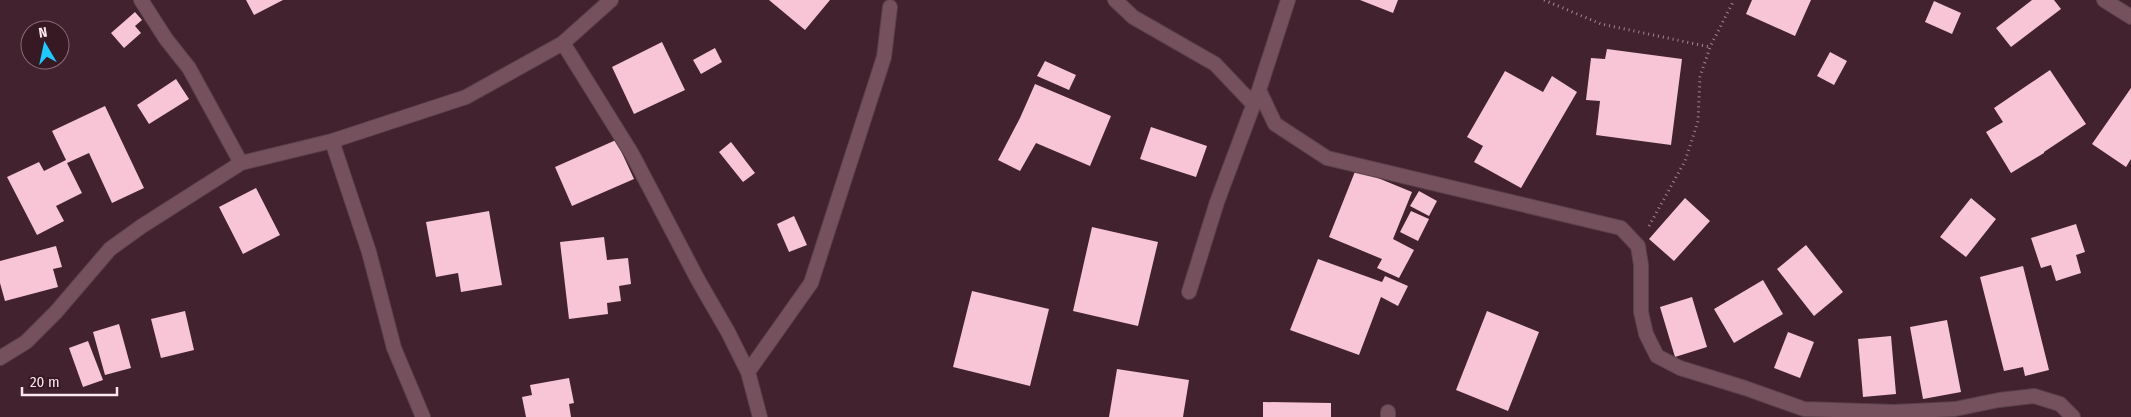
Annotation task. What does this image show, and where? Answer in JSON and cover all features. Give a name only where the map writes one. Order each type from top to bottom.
[{"type":"street","points":[[141,0],[166,39],[189,68],[242,163]]},
{"type":"street","points":[[0,358],[26,342],[56,312],[110,249],[142,226],[242,163],[332,141],[466,97],[563,43],[611,0]]},
{"type":"street","points":[[1116,0],[1133,17],[1215,64],[1254,105]]},
{"type":"street","points":[[1189,292],[1217,202],[1254,105],[1288,0]]},
{"type":"street","points":[[2104,0],[2131,17]]},
{"type":"street","points":[[748,372],[811,283],[884,57],[890,7]]},
{"type":"street","points":[[563,43],[632,154],[748,372],[760,417]]},
{"type":"street","points":[[1259,90],[1275,124],[1327,158],[1621,228],[1638,246],[1641,265],[1641,312],[1646,334],[1657,356],[1680,368],[1745,388],[1804,410],[1894,412],[1955,409],[2000,400],[2034,396],[2060,404],[2073,417]]},
{"type":"street","points":[[332,141],[370,252],[394,348],[423,417]]},
{"type":"path","points":[[1544,0],[1601,24],[1710,47]]},
{"type":"path","points":[[1638,246],[1685,161],[1698,121],[1700,77],[1710,47],[1734,0]]},
{"type":"building","points":[[246,0],[283,0],[254,15]]},
{"type":"building","points":[[769,0],[830,0],[805,30]]},
{"type":"building","points":[[1360,0],[1398,0],[1393,13]]},
{"type":"building","points":[[1752,0],[1811,0],[1795,36],[1746,14]]},
{"type":"building","points":[[2032,0],[2054,0],[2061,9],[2011,47],[1996,28]]},
{"type":"building","points":[[1934,1],[1961,13],[1952,34],[1925,22]]},
{"type":"building","points":[[135,12],[142,20],[135,26],[141,33],[124,48],[111,33]]},
{"type":"building","points":[[662,42],[685,90],[634,114],[612,67]]},
{"type":"building","points":[[715,48],[722,62],[701,74],[693,60]]},
{"type":"building","points":[[1607,49],[1682,59],[1671,145],[1596,135],[1600,101],[1586,100],[1591,58],[1605,59]]},
{"type":"building","points":[[1830,52],[1847,61],[1834,85],[1817,76]]},
{"type":"building","points":[[1045,61],[1076,75],[1069,90],[1037,76]]},
{"type":"building","points":[[2050,70],[2086,124],[2011,173],[1986,132],[2003,122],[1994,108]]},
{"type":"building","points":[[1505,71],[1543,92],[1552,76],[1577,92],[1521,188],[1474,162],[1483,146],[1467,137]]},
{"type":"building","points":[[176,79],[189,99],[149,124],[137,105]]},
{"type":"building","points":[[1035,84],[1111,116],[1090,166],[1036,143],[1020,171],[998,160]]},
{"type":"building","points":[[2131,88],[2131,159],[2126,167],[2092,144]]},
{"type":"building","points":[[105,106],[144,188],[112,203],[89,153],[67,163],[82,193],[56,206],[64,221],[37,235],[7,177],[39,162],[44,171],[66,160],[52,131]]},
{"type":"building","points":[[1151,127],[1207,146],[1196,177],[1140,159]]},
{"type":"building","points":[[616,140],[634,179],[572,206],[555,167]]},
{"type":"building","points":[[731,142],[755,173],[743,182],[719,152]]},
{"type":"building","points":[[1356,169],[1412,192],[1393,239],[1414,250],[1399,278],[1377,268],[1382,259],[1329,237]]},
{"type":"building","points":[[256,188],[280,235],[243,254],[219,207]]},
{"type":"building","points":[[1419,191],[1437,201],[1429,216],[1410,206]]},
{"type":"building","points":[[1685,198],[1710,221],[1674,261],[1649,239]]},
{"type":"building","points":[[1971,198],[1996,219],[1966,257],[1940,237]]},
{"type":"building","points":[[489,211],[502,285],[461,292],[458,273],[436,277],[426,222]]},
{"type":"building","points":[[1411,211],[1429,219],[1418,241],[1400,232]]},
{"type":"building","points":[[794,216],[807,245],[789,252],[777,224]]},
{"type":"building","points":[[2076,224],[2085,252],[2076,255],[2081,273],[2056,281],[2051,265],[2041,268],[2031,238]]},
{"type":"building","points":[[1092,227],[1158,242],[1138,326],[1073,311]]},
{"type":"building","points":[[604,237],[607,260],[628,258],[631,284],[619,286],[621,301],[607,303],[608,314],[569,319],[560,242]]},
{"type":"building","points":[[1806,245],[1843,292],[1814,316],[1777,269]]},
{"type":"building","points":[[56,246],[62,267],[53,269],[58,287],[5,301],[0,283],[0,261]]},
{"type":"building","points":[[1318,259],[1382,282],[1385,276],[1408,286],[1398,306],[1381,297],[1359,355],[1290,330]]},
{"type":"building","points":[[2023,266],[2049,370],[2025,376],[2023,367],[2004,371],[1980,277]]},
{"type":"building","points":[[1763,280],[1783,314],[1734,343],[1714,309]]},
{"type":"building","points":[[972,291],[1049,309],[1030,386],[953,367]]},
{"type":"building","points":[[1692,297],[1707,347],[1675,357],[1660,307]]},
{"type":"building","points":[[185,311],[194,350],[161,358],[151,319]]},
{"type":"building","points":[[1487,311],[1539,332],[1508,411],[1456,390]]},
{"type":"building","points":[[1947,320],[1961,392],[1923,399],[1910,327]]},
{"type":"building","points":[[119,324],[131,368],[105,375],[93,332]]},
{"type":"building","points":[[1788,332],[1814,342],[1800,378],[1774,368]]},
{"type":"building","points":[[1891,336],[1896,394],[1863,397],[1858,339]]},
{"type":"building","points":[[88,341],[103,380],[83,387],[69,348]]},
{"type":"building","points":[[1117,369],[1189,380],[1183,417],[1109,417]]},
{"type":"building","points":[[569,378],[574,403],[569,404],[571,417],[526,417],[522,397],[532,395],[530,385]]},
{"type":"building","points":[[1263,402],[1331,403],[1331,417],[1263,417]]}]
